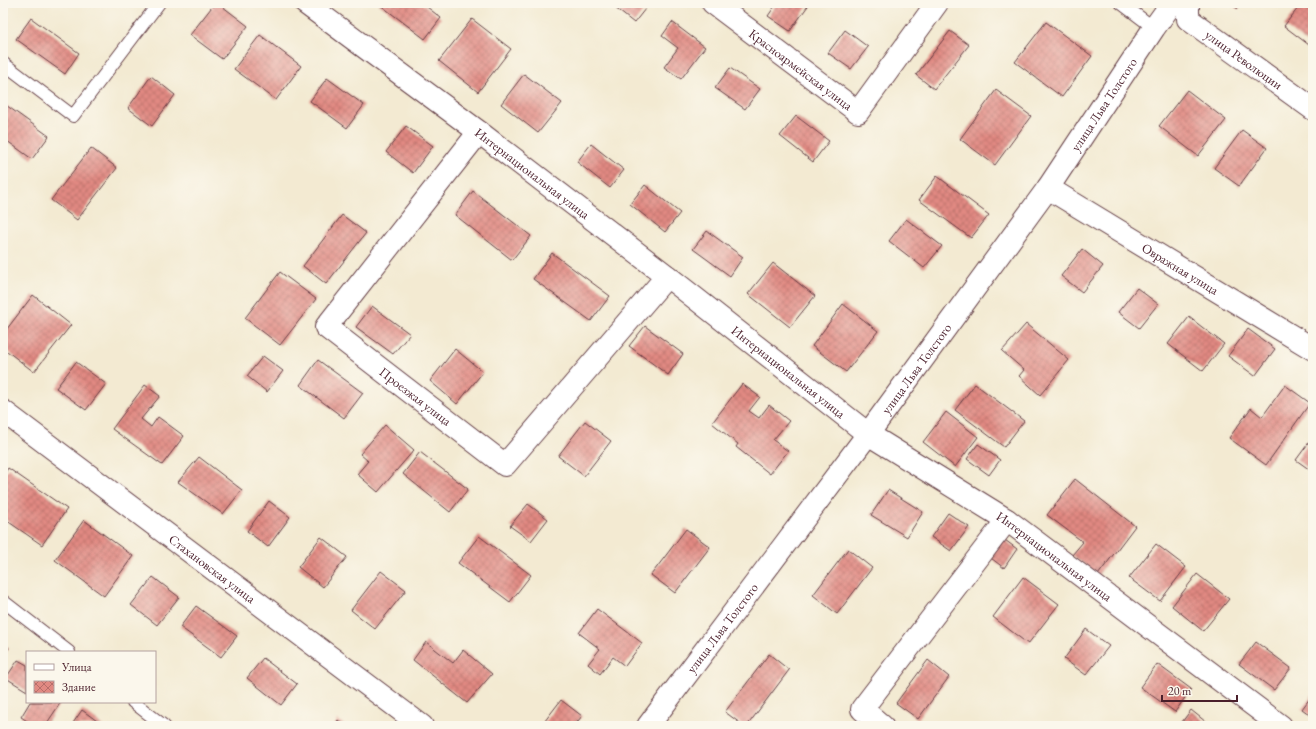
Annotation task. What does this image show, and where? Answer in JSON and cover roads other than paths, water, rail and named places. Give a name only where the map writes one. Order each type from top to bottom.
[{"type":"street","name":"Интернациональная улица","points":[[305,3],[479,132],[667,276],[868,434],[1007,520],[1281,726]]},
{"type":"street","name":"Красноармейская улица","points":[[713,3],[858,112],[937,3]]},
{"type":"street","name":"улица Льва Толстого","points":[[648,726],[868,434],[1048,188],[1172,3]]},
{"type":"street","name":"улица Революции","points":[[1188,3],[1188,19],[1313,109]]},
{"type":"street","name":"Проезжая улица","points":[[479,132],[326,327],[499,460],[506,465],[667,276]]},
{"type":"street","name":"Овражная улица","points":[[1048,188],[1313,349]]},
{"type":"street","name":"Стахановская улица","points":[[3,411],[422,726]]},
{"type":"street","points":[[882,726],[862,710],[1007,520]]},
{"type":"lane","points":[[3,63],[72,116],[159,3]]},
{"type":"lane","points":[[1122,3],[1154,28]]},
{"type":"lane","points":[[3,601],[68,651]]},
{"type":"lane","points":[[134,703],[164,726]]}]
